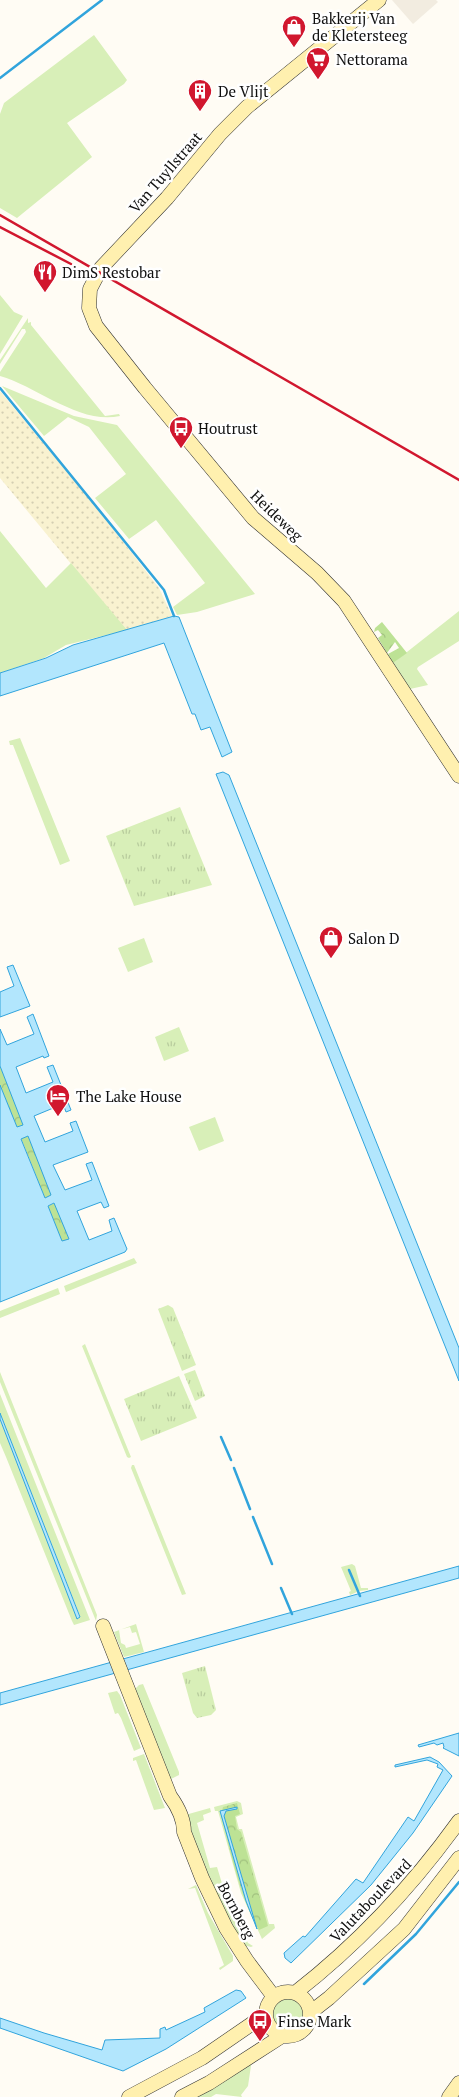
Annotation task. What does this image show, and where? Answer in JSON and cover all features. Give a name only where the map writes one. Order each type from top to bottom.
[{"type":"street","name":"Van Tuyllstraat","points":[[96,275],[167,198],[220,134],[240,114],[379,0]]},
{"type":"street","name":"Heideweg","points":[[96,275],[90,289],[88,302],[90,314],[96,326],[149,394],[253,518],[317,573],[344,601],[459,776]]},
{"type":"street","name":"Bornberg","points":[[104,1626],[121,1674],[170,1796],[176,1804],[184,1824],[184,1832],[202,1878],[226,1928],[274,1997]]},
{"type":"street","name":"Valutaboulevard","points":[[295,1993],[332,1962],[388,1908],[439,1848],[459,1821]]},
{"type":"street","points":[[311,2012],[329,1998],[404,1929],[459,1858]]},
{"type":"street","points":[[284,1992],[295,1993],[304,1998],[311,2012],[308,2026],[303,2032],[290,2037],[282,2036],[272,2030],[268,2023],[266,2014],[269,2002],[284,1992]]},
{"type":"street","points":[[129,2097],[202,2058],[266,2014]]},
{"type":"street","points":[[182,2097],[209,2083],[282,2036]]},
{"type":"street","points":[[449,2097],[459,2083]]},
{"type":"shaded area","points":[[392,0],[436,0],[438,2],[413,24]]},
{"type":"shaded area","points":[[0,391],[93,503],[159,588],[172,616],[125,629],[0,478]]},
{"type":"green space","points":[[94,35],[127,80],[124,84],[67,123],[92,157],[17,218],[0,208],[0,114],[4,103]]},
{"type":"green space","points":[[0,295],[14,312],[23,316],[0,354]]},
{"type":"green space","points":[[28,318],[28,323],[31,322],[31,325],[105,416],[119,414],[120,416],[105,417],[74,410],[0,376],[0,372],[26,332],[25,329],[22,329],[0,364],[0,360]]},
{"type":"green space","points":[[2,386],[74,416],[117,425],[255,594],[197,612],[177,615],[173,607],[205,583],[156,520],[129,539],[95,498],[126,474],[89,427],[68,417],[44,436]]},
{"type":"green space","points":[[0,531],[46,588],[71,563],[127,630],[66,645],[44,658],[0,673]]},
{"type":"green space","points":[[459,611],[459,641],[418,667],[417,669],[428,685],[410,689],[393,663]]},
{"type":"green space","points":[[382,622],[407,653],[393,663],[388,654],[399,648],[395,642],[387,653],[378,638],[382,635],[378,630],[374,632],[375,628]]},
{"type":"green space","points":[[20,738],[70,861],[60,865],[13,745],[10,745],[9,741]]},
{"type":"green space","points":[[180,807],[212,885],[134,906],[106,836]]},
{"type":"green space","points":[[144,938],[153,962],[128,972],[118,948]]},
{"type":"green space","points":[[179,1027],[189,1051],[164,1061],[155,1037]]},
{"type":"green space","points":[[0,1066],[24,1125],[17,1128],[0,1085]]},
{"type":"green space","points":[[215,1117],[224,1141],[199,1151],[189,1127]]},
{"type":"green space","points":[[28,1136],[52,1195],[45,1198],[21,1138]]},
{"type":"green space","points":[[55,1203],[69,1239],[62,1242],[48,1206]]},
{"type":"green space","points":[[134,1258],[137,1263],[66,1292],[64,1286]]},
{"type":"green space","points":[[58,1288],[60,1294],[0,1318],[0,1311]]},
{"type":"green space","points":[[168,1305],[173,1308],[196,1365],[182,1371],[158,1309]]},
{"type":"green space","points":[[85,1344],[131,1457],[129,1458],[82,1346]]},
{"type":"green space","points":[[195,1370],[205,1396],[195,1401],[184,1374]]},
{"type":"green space","points":[[0,1372],[97,1615],[96,1621],[0,1382]]},
{"type":"green space","points":[[179,1376],[197,1418],[141,1441],[124,1399]]},
{"type":"green space","points":[[0,1394],[90,1620],[74,1625],[0,1443],[0,1419],[78,1619],[80,1616],[0,1413]]},
{"type":"green space","points":[[134,1465],[186,1594],[182,1595],[131,1468]]},
{"type":"green space","points":[[352,1564],[355,1566],[361,1588],[368,1588],[368,1590],[359,1591],[348,1569],[357,1592],[350,1595],[349,1592],[351,1591],[341,1567]]},
{"type":"green space","points":[[136,1624],[144,1652],[124,1657],[114,1632],[119,1630],[121,1643],[126,1648],[140,1644],[136,1632],[132,1633],[130,1627],[121,1629]]},
{"type":"green space","points":[[205,1666],[216,1710],[211,1715],[197,1718],[193,1713],[182,1673]]},
{"type":"green space","points":[[143,1684],[179,1772],[179,1775],[171,1779],[133,1691]]},
{"type":"green space","points":[[117,1691],[141,1748],[134,1751],[121,1718],[118,1713],[115,1714],[108,1693]]},
{"type":"green space","points":[[144,1754],[165,1808],[154,1810],[136,1760],[133,1761],[133,1758]]},
{"type":"green space","points":[[237,1801],[241,1803],[243,1814],[236,1817],[239,1829],[242,1829],[269,1924],[274,1924],[275,1928],[262,1939],[241,1893],[218,1811],[215,1811],[214,1807]]},
{"type":"green space","points":[[237,1803],[240,1814],[235,1816],[237,1829],[241,1832],[268,1926],[259,1930],[242,1890],[221,1815],[223,1807]]},
{"type":"green space","points":[[210,1808],[211,1812],[203,1815],[204,1820],[197,1823],[210,1868],[217,1867],[228,1903],[248,1943],[253,1946],[251,1947],[244,1947],[218,1902],[185,1815]]},
{"type":"green space","points":[[196,1885],[208,1913],[233,1956],[233,1961],[220,1970],[219,1968],[224,1965],[195,1888],[188,1889]]},
{"type":"green space","points":[[286,1997],[293,1998],[299,2002],[305,2012],[304,2024],[293,2031],[279,2029],[272,2019],[274,2006]]},
{"type":"green space","points":[[252,2059],[248,2086],[241,2095],[242,2097],[216,2094],[211,2097],[188,2097]]},
{"type":"water","points":[[174,616],[179,617],[232,752],[222,757],[210,727],[201,730],[195,714],[192,714],[164,643],[0,696],[0,673],[46,658],[73,645]]},
{"type":"water","points":[[223,772],[229,775],[459,1348],[459,1381],[216,774]]},
{"type":"water","points":[[13,965],[30,1006],[0,1017],[0,992],[14,986],[7,967]]},
{"type":"water","points":[[33,1014],[49,1056],[44,1058],[43,1056],[16,1067],[26,1093],[53,1082],[47,1067],[53,1065],[71,1110],[66,1112],[63,1104],[34,1116],[45,1142],[73,1131],[70,1123],[76,1121],[88,1152],[53,1165],[65,1190],[92,1180],[86,1164],[92,1162],[109,1206],[104,1208],[101,1202],[77,1211],[89,1240],[112,1231],[109,1220],[114,1218],[127,1249],[125,1252],[0,1302],[0,1085],[17,1127],[23,1125],[0,1066],[0,1029],[7,1045],[34,1034],[27,1017]],"holes":[[[28,1136],[51,1195],[45,1198],[21,1139]],[[54,1203],[69,1239],[62,1241],[48,1206]]]},
{"type":"water","points":[[0,1413],[80,1617],[77,1619],[0,1419]]},
{"type":"water","points":[[459,1566],[459,1578],[0,1705],[0,1693]]},
{"type":"water","points":[[459,1733],[459,1756],[443,1748],[443,1743],[419,1747],[418,1745]]},
{"type":"water","points":[[430,1757],[439,1762],[452,1776],[413,1833],[371,1885],[291,1963],[285,1958],[284,1953],[303,1936],[305,1937],[356,1879],[363,1883],[408,1817],[414,1821],[443,1770],[437,1767],[438,1764],[427,1760],[395,1767],[395,1765]]},
{"type":"water","points":[[237,1807],[237,1809],[226,1811],[224,1816],[257,1929],[246,1901],[220,1811]]},
{"type":"water","points":[[236,1990],[241,1991],[246,1998],[166,2049],[123,2071],[0,2028],[0,2018],[102,2050],[105,2040],[160,2038],[160,2029],[165,2027],[166,2030],[205,2012],[204,2008]]},
{"type":"waterway","points":[[0,78],[102,0]]},
{"type":"waterway","points":[[0,388],[164,590],[174,616]]},
{"type":"waterway","points":[[221,1437],[231,1460]]},
{"type":"waterway","points":[[234,1468],[250,1509]]},
{"type":"waterway","points":[[253,1517],[272,1564]]},
{"type":"waterway","points":[[349,1570],[360,1596]]},
{"type":"waterway","points":[[281,1588],[292,1614]]},
{"type":"waterway","points":[[364,1984],[416,1934],[459,1882]]},
{"type":"railway","points":[[0,215],[459,480]]},
{"type":"railway","points":[[0,227],[71,264]]},
{"type":"place","name":"Bakkerij Van de Kletersteeg","points":[[294,48]]},
{"type":"place","name":"Nettorama","points":[[318,80]]},
{"type":"place","name":"De Vlijt","points":[[200,112]]},
{"type":"place","name":"DimS Restobar","points":[[45,293]]},
{"type":"place","name":"Houtrust","points":[[181,449]]},
{"type":"place","name":"Salon D","points":[[331,959]]},
{"type":"place","name":"The Lake House","points":[[58,1117]]},
{"type":"place","name":"Finse Mark","points":[[260,2042]]}]
